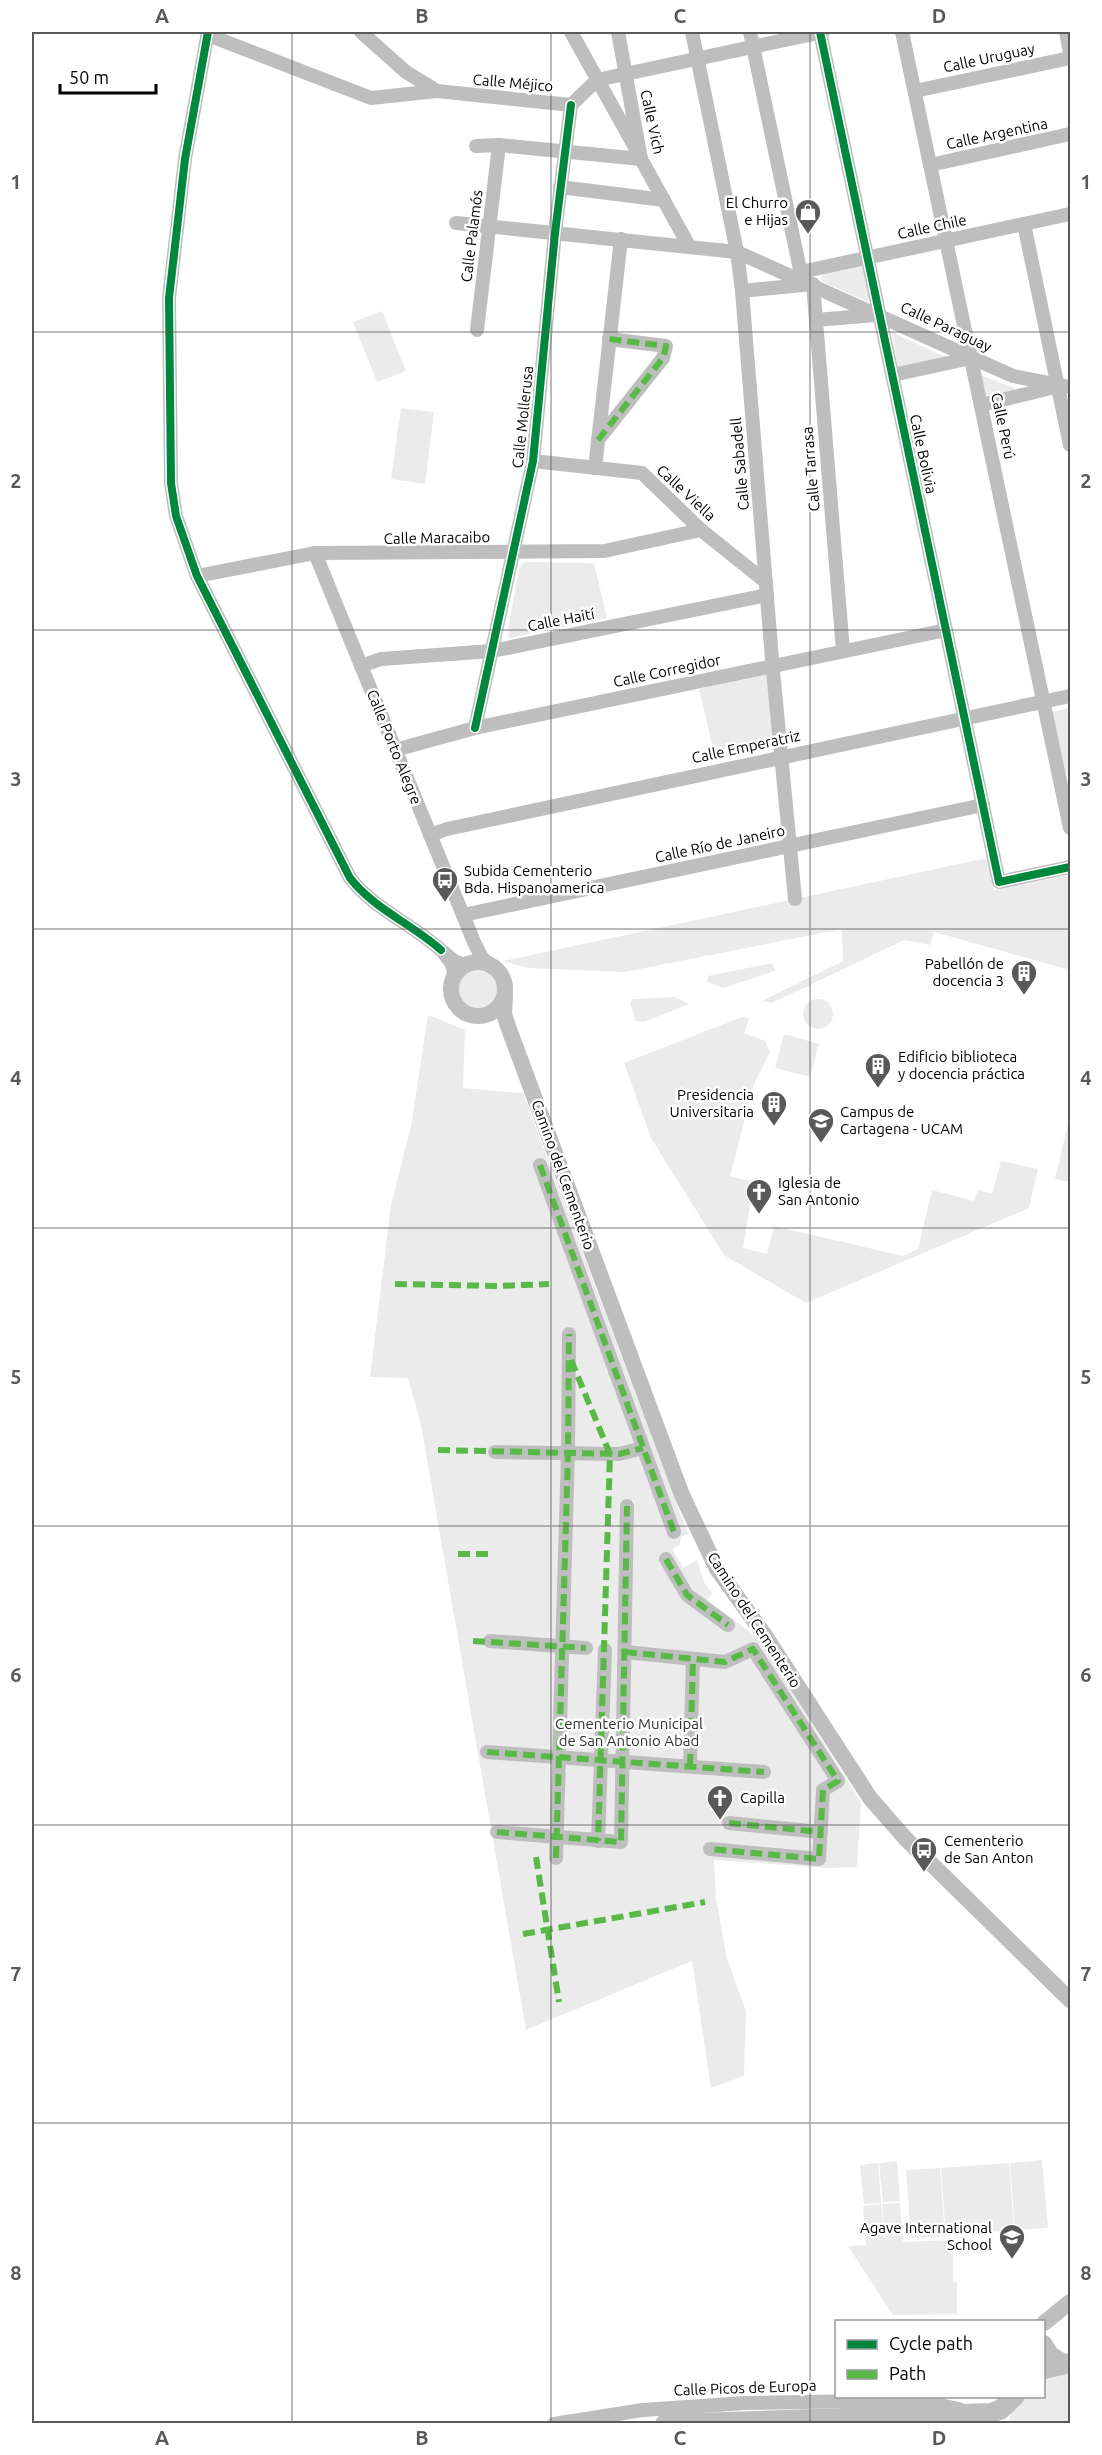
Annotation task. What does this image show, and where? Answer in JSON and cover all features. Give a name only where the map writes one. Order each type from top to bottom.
[{"type":"highway","points":[[1045,2369],[1068,2363]]},
{"type":"highway","points":[[665,2424],[973,2413],[1000,2410],[1014,2398]]},
{"type":"highway","points":[[1008,2424],[1015,2398]]},
{"type":"main road","points":[[485,1016],[498,1008],[506,989],[502,976],[487,963],[463,968],[451,992],[457,1007],[468,1015],[499,1018],[509,1029]]},
{"type":"main road","name":"Camino del Cementerio","points":[[505,996],[504,1014],[509,1029],[682,1495],[717,1569],[766,1636],[855,1777],[882,1812],[920,1853],[1071,2000]]},
{"type":"main road","points":[[1045,2323],[1071,2302]]},
{"type":"main road","points":[[1045,2345],[1051,2354],[1068,2363]]},
{"type":"street","points":[[361,32],[406,72],[437,91]]},
{"type":"street","points":[[571,32],[641,159]]},
{"type":"street","name":"Calle Vich","points":[[618,32],[641,159],[689,246]]},
{"type":"street","name":"Calle Sabadell","points":[[692,32],[737,252],[742,291],[766,589],[795,899]]},
{"type":"street","name":"Calle Tarrasa","points":[[750,32],[816,320],[843,651]]},
{"type":"street","points":[[597,80],[822,32]]},
{"type":"street","name":"Calle Bolivia","points":[[822,32],[999,882],[1071,867]]},
{"type":"street","name":"Calle Perú","points":[[902,32],[1071,828]]},
{"type":"street","points":[[1066,32],[1071,53]]},
{"type":"street","points":[[437,91],[371,98],[208,33],[185,159],[169,298],[171,483],[176,516],[197,576],[350,878],[371,902],[416,930],[463,968],[476,950],[474,942]]},
{"type":"street","name":"Calle Uruguay","points":[[915,92],[1071,58]]},
{"type":"street","name":"Calle Méjico","points":[[437,91],[571,105],[597,80]]},
{"type":"street","name":"Calle Mollerusa","points":[[475,728],[533,461],[555,233],[571,105]]},
{"type":"street","name":"Calle Argentina","points":[[930,165],[1071,134]]},
{"type":"street","points":[[476,146],[499,145],[641,159]]},
{"type":"street","name":"Calle Palamós","points":[[477,330],[499,145]]},
{"type":"street","points":[[560,187],[664,200]]},
{"type":"street","name":"Calle Chile","points":[[805,279],[868,258],[1071,214]]},
{"type":"street","name":"Calle Paraguay","points":[[456,223],[737,252],[805,279],[1014,376],[1064,387]]},
{"type":"street","points":[[1024,225],[1064,387],[1071,445]]},
{"type":"street","points":[[595,468],[621,239]]},
{"type":"street","points":[[742,291],[805,279]]},
{"type":"street","points":[[816,320],[880,315]]},
{"type":"street","points":[[598,440],[663,358],[666,346],[609,339]]},
{"type":"street","points":[[893,375],[971,358]]},
{"type":"street","points":[[981,405],[1064,387]]},
{"type":"street","name":"Calle Viella","points":[[533,461],[642,474],[766,589]]},
{"type":"street","name":"Calle Maracaibo","points":[[197,576],[315,553],[604,551],[701,530]]},
{"type":"street","name":"Calle Porto Alegre","points":[[315,553],[474,942],[487,963]]},
{"type":"street","name":"Calle Haití","points":[[361,666],[381,659],[492,651],[766,589]]},
{"type":"street","name":"Calle Corregidor","points":[[395,750],[475,728],[946,630]]},
{"type":"street","name":"Calle Emperatriz","points":[[430,835],[447,829],[1071,696]]},
{"type":"street","name":"Calle Río de Janeiro","points":[[463,915],[983,805]]},
{"type":"street","points":[[540,1164],[674,1532]]},
{"type":"street","points":[[556,1858],[568,1454],[569,1335]]},
{"type":"street","points":[[495,1452],[619,1454],[643,1448]]},
{"type":"street","points":[[497,1832],[621,1842],[627,1506]]},
{"type":"street","points":[[666,1560],[687,1595],[728,1625]]},
{"type":"street","points":[[490,1641],[586,1648]]},
{"type":"street","points":[[625,1652],[725,1662],[753,1649],[838,1781],[823,1790],[819,1859],[710,1850]]},
{"type":"street","points":[[598,1841],[605,1650]]},
{"type":"street","points":[[690,1766],[693,1659]]},
{"type":"street","points":[[487,1752],[764,1772]]},
{"type":"street","points":[[729,1823],[821,1832]]},
{"type":"street","name":"Calle Picos de Europa","points":[[554,2424],[643,2410],[768,2403],[923,2400],[973,2413]]},
{"type":"green space","points":[[863,265],[871,296],[867,301],[823,282],[821,278],[824,274]]},
{"type":"green space","points":[[382,311],[406,371],[377,382],[353,322]]},
{"type":"green space","points":[[892,332],[945,357],[898,369]]},
{"type":"green space","points":[[981,375],[1014,388],[1015,391],[984,396]]},
{"type":"green space","points":[[401,408],[434,412],[425,484],[391,479]]},
{"type":"green space","points":[[524,562],[594,563],[607,618],[509,638],[508,630],[519,569]]},
{"type":"green space","points":[[773,671],[780,745],[716,761],[699,689]]},
{"type":"green space","points":[[1070,708],[1070,778],[1066,774],[1052,712]]},
{"type":"green space","points":[[987,858],[994,890],[1070,875],[1070,970],[934,932],[930,945],[904,940],[772,1003],[762,1001],[843,961],[842,929],[625,972],[528,968],[503,961]]},
{"type":"green space","points":[[473,962],[483,962],[493,966],[501,974],[505,989],[501,1004],[493,1012],[483,1016],[473,1016],[463,1012],[455,1004],[451,994],[451,984],[455,974],[463,966]]},
{"type":"green space","points":[[772,963],[775,971],[723,988],[707,982],[708,976]]},
{"type":"green space","points":[[674,997],[689,1004],[644,1022],[636,1021],[630,1003],[633,999]]},
{"type":"green space","points":[[818,999],[824,1000],[832,1008],[832,1020],[824,1028],[818,1029],[812,1028],[804,1020],[803,1014],[804,1008],[812,1000]]},
{"type":"green space","name":"Cementerio Municipal de San Antonio Abad","points":[[428,1015],[465,1030],[463,1088],[523,1093],[688,1534],[681,1537],[680,1545],[672,1549],[683,1568],[697,1560],[704,1582],[712,1593],[707,1600],[758,1638],[861,1802],[857,1867],[828,1868],[714,1860],[716,1898],[727,1959],[746,2011],[744,2076],[711,2088],[692,1961],[526,2030],[421,1425],[408,1378],[370,1377],[391,1205],[411,1126]]},
{"type":"green space","points":[[742,1017],[749,1019],[744,1033],[765,1041],[770,1052],[754,1084],[730,1176],[754,1182],[743,1248],[767,1254],[774,1226],[903,1256],[918,1249],[932,1190],[974,1201],[978,1190],[992,1194],[1001,1161],[1038,1169],[1029,1208],[806,1303],[724,1255],[651,1138],[624,1063]]},
{"type":"green space","points":[[784,1034],[819,1044],[810,1077],[775,1068]]},
{"type":"green space","points":[[1070,1115],[1070,1182],[1055,1179]]},
{"type":"green space","points":[[1042,2160],[1048,2228],[1015,2230],[1010,2163]]},
{"type":"green space","points":[[897,2161],[900,2201],[883,2202],[879,2163]]},
{"type":"green space","points":[[878,2163],[881,2203],[864,2204],[860,2165]]},
{"type":"green space","points":[[1009,2163],[1014,2230],[946,2236],[941,2168]]},
{"type":"green space","points":[[940,2168],[945,2236],[911,2238],[906,2170]]},
{"type":"green space","points":[[900,2203],[903,2242],[953,2240],[953,2281],[957,2282],[957,2314],[893,2315],[848,2246],[866,2245],[863,2206],[881,2204],[885,2243],[882,2204]]},
{"type":"green space","points":[[1070,2363],[1070,2423],[1008,2424],[1015,2398],[1045,2398],[1045,2369]]},
{"type":"marked path","points":[[598,440],[663,358],[666,346],[609,339]]},
{"type":"marked path","points":[[540,1165],[674,1532]]},
{"type":"marked path","points":[[395,1284],[499,1286],[549,1284]]},
{"type":"marked path","points":[[556,1858],[568,1454],[569,1334]]},
{"type":"marked path","points":[[571,1360],[610,1454],[598,1841]]},
{"type":"marked path","points":[[438,1450],[619,1454],[643,1448]]},
{"type":"marked path","points":[[497,1832],[621,1842],[627,1506]]},
{"type":"marked path","points":[[458,1554],[492,1554]]},
{"type":"marked path","points":[[666,1559],[687,1595],[728,1625]]},
{"type":"marked path","points":[[473,1641],[586,1648]]},
{"type":"marked path","points":[[625,1652],[725,1662],[753,1649],[838,1781],[823,1790],[819,1859],[710,1849]]},
{"type":"marked path","points":[[690,1766],[693,1659]]},
{"type":"marked path","points":[[487,1752],[764,1772]]},
{"type":"marked path","points":[[729,1823],[821,1832]]},
{"type":"marked path","points":[[536,1857],[559,2002]]},
{"type":"marked path","points":[[523,1934],[705,1902]]},
{"type":"cycle path","points":[[208,32],[185,159],[169,298],[171,483],[176,516],[197,576],[350,878],[370,899],[441,950]]},
{"type":"cycle path","points":[[820,32],[999,882],[1070,867]]},
{"type":"cycle path","points":[[475,728],[533,461],[555,233],[571,105]]},
{"type":"place","name":"El Churro e Hijas","points":[[808,235]]},
{"type":"place","name":"Subida Cementerio Bda. Hispanoamerica","points":[[445,903]]},
{"type":"place","name":"Pabellón de docencia 3","points":[[1024,996]]},
{"type":"place","name":"Edificio biblioteca y docencia práctica","points":[[878,1089]]},
{"type":"place","name":"Presidencia Universitaria","points":[[774,1127]]},
{"type":"place","name":"Campus de Cartagena - UCAM","points":[[821,1144]]},
{"type":"place","name":"Iglesia de San Antonio","points":[[759,1215]]},
{"type":"place","name":"Capilla","points":[[720,1821]]},
{"type":"place","name":"Cementerio de San Anton","points":[[924,1873]]},
{"type":"place","name":"Agave International School","points":[[1012,2260]]}]
